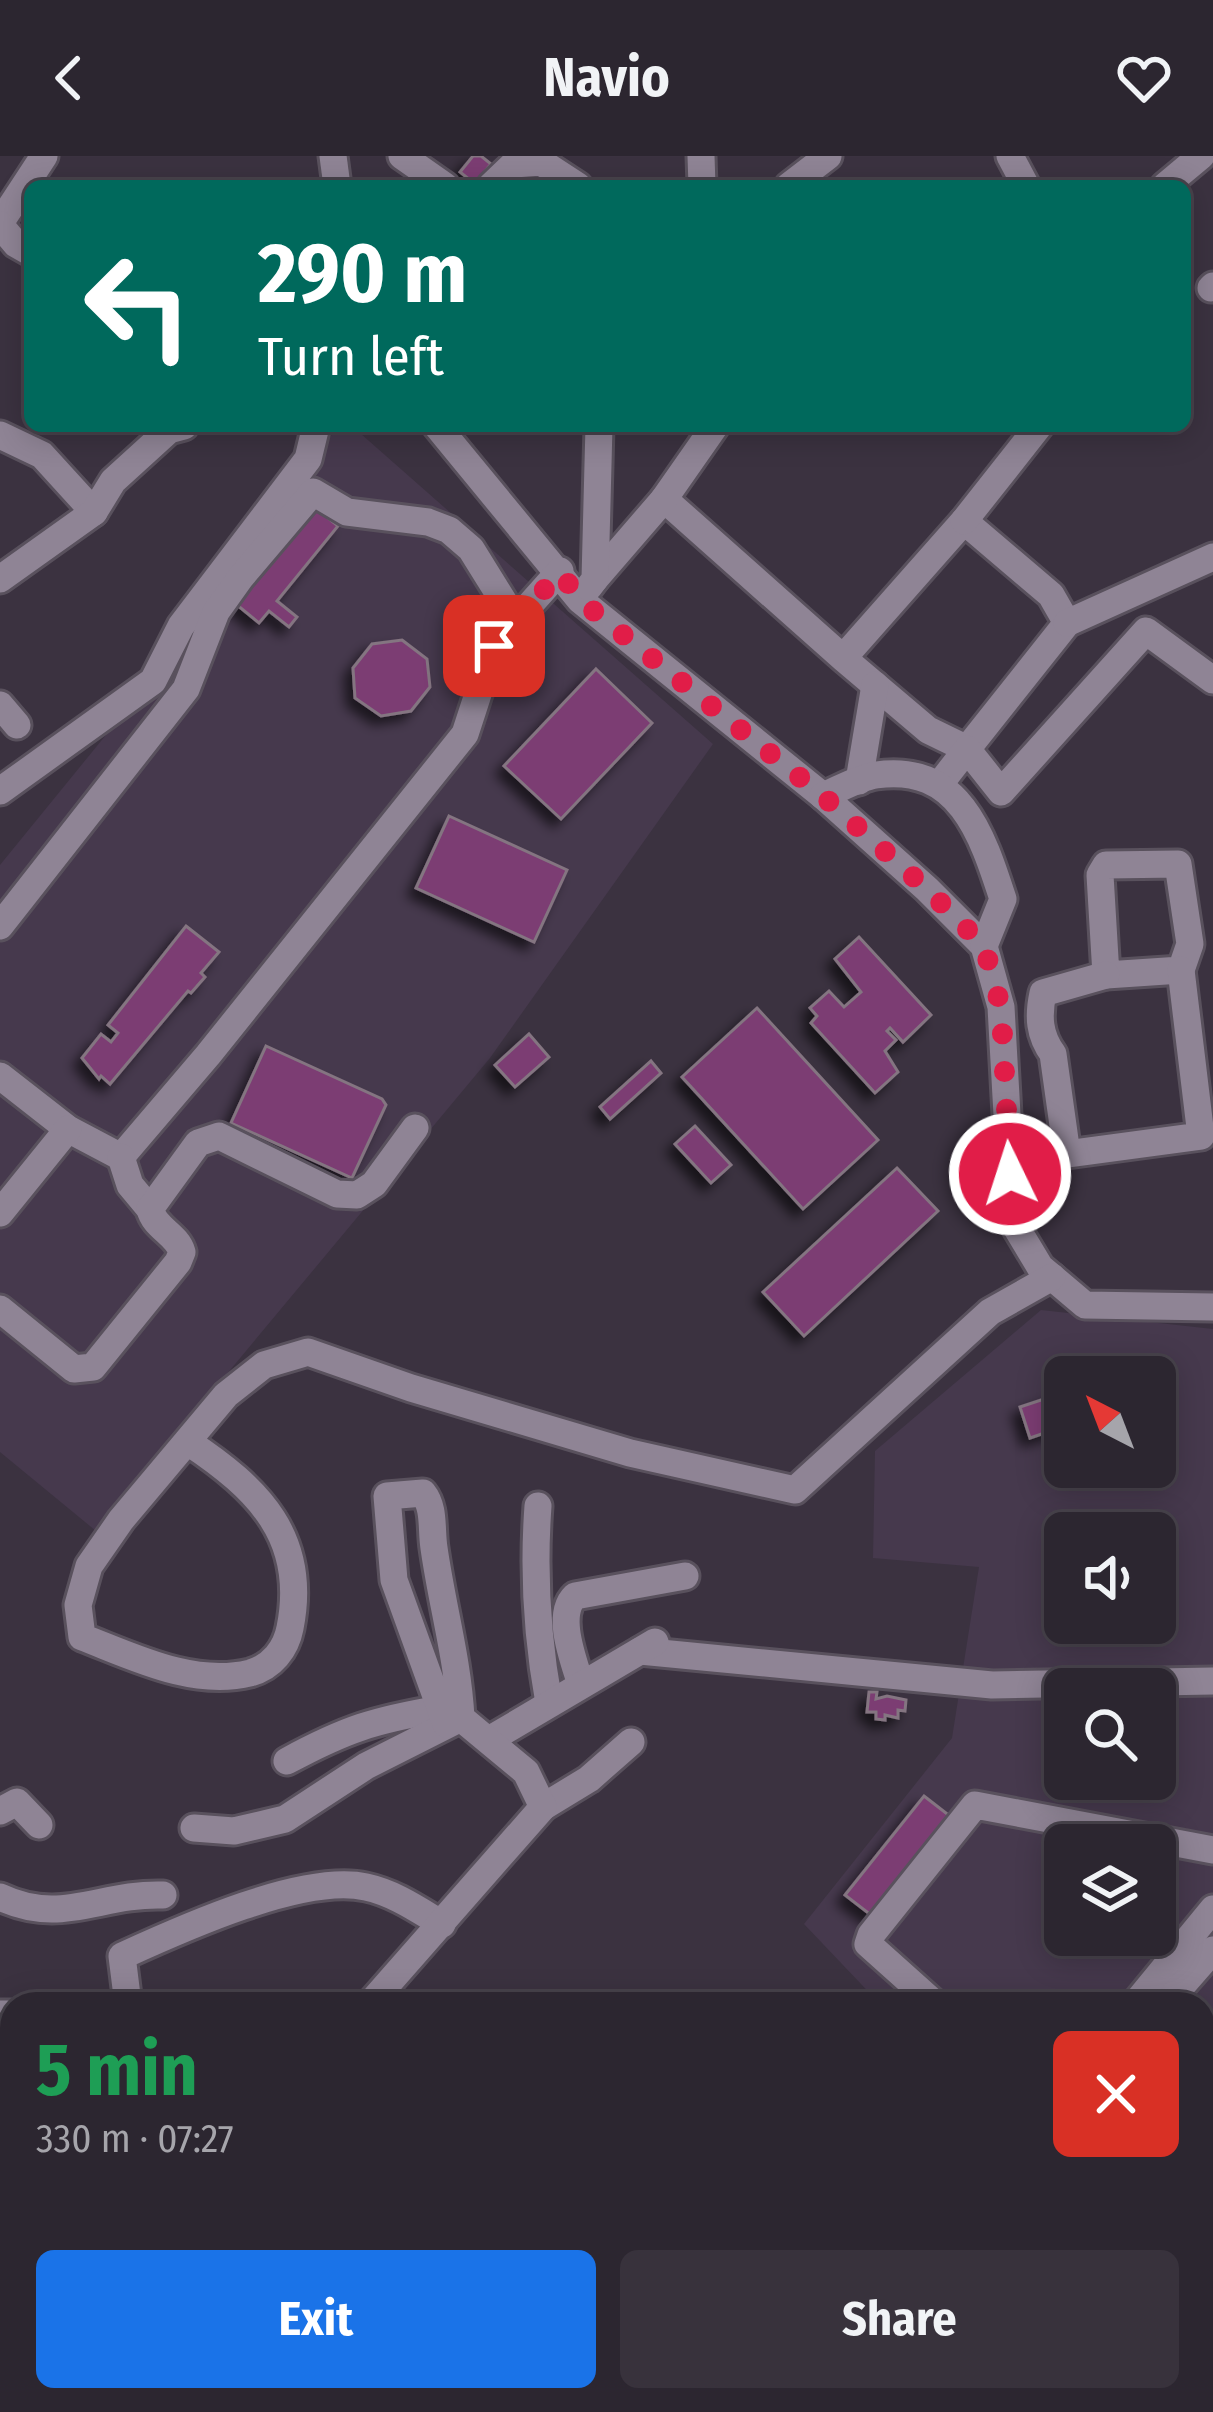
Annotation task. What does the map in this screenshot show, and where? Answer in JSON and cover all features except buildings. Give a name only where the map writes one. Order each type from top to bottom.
[{"type":"street","points":[[402,156],[436,180]]},
{"type":"street","points":[[798,180],[828,156]]},
{"type":"street","points":[[1172,180],[1201,156]]},
{"type":"street","points":[[497,180],[514,164],[541,162],[569,180]]},
{"type":"street","points":[[24,187],[0,224],[24,249]]},
{"type":"street","points":[[0,579],[94,512],[113,481],[168,432]]},
{"type":"street","points":[[0,791],[153,681],[181,626],[308,459],[315,432]]},
{"type":"street","points":[[442,432],[560,572],[588,590],[823,796],[984,946],[1001,1007],[1013,1222],[1040,1267],[1085,1305],[1213,1306]]},
{"type":"street","points":[[588,590],[599,432]]},
{"type":"street","points":[[588,590],[664,499],[711,432]]},
{"type":"street","points":[[843,658],[964,521],[1034,432]]},
{"type":"street","points":[[0,435],[42,455],[94,512]]},
{"type":"street","points":[[0,926],[186,689],[216,612],[313,492],[347,512],[428,522],[449,530],[471,549],[517,623]]},
{"type":"street","points":[[664,499],[928,730],[967,749],[1001,792],[1146,631],[1213,680]]},
{"type":"street","points":[[964,521],[1051,595],[1067,623]]},
{"type":"street","points":[[940,785],[1067,623],[1213,557]]},
{"type":"street","points":[[121,1157],[465,734],[494,646],[560,572]]},
{"type":"street","points":[[859,781],[875,685]]},
{"type":"street","points":[[823,796],[872,776],[913,773],[940,785],[968,813],[1004,899],[984,946]]},
{"type":"street","points":[[1106,975],[1100,875],[1106,865],[1178,864],[1195,952],[1201,1136],[1067,1154],[1054,1054],[1045,1044],[1039,1022],[1043,993],[1195,952]]},
{"type":"street","points":[[0,1076],[68,1129],[121,1157],[130,1185],[182,1252],[93,1367],[74,1370],[0,1309]]},
{"type":"street","points":[[149,1209],[198,1143],[210,1136],[229,1140],[338,1194],[358,1195],[374,1184],[415,1128]]},
{"type":"street","points":[[0,1214],[68,1129]]},
{"type":"street","points":[[188,1442],[242,1483],[279,1524],[294,1564],[296,1601],[288,1637],[274,1660],[252,1672],[204,1676],[151,1664],[82,1637],[78,1605],[89,1566],[121,1520],[226,1394],[264,1365],[308,1352],[630,1453],[795,1490],[990,1312],[1052,1277]]},
{"type":"street","points":[[194,1828],[234,1831],[285,1819],[449,1716],[459,1675],[434,1548],[430,1502],[423,1493],[387,1496],[394,1580],[449,1716]]},
{"type":"street","points":[[538,1506],[533,1566],[536,1623],[549,1703]]},
{"type":"street","points":[[581,1685],[572,1652],[568,1601],[574,1596],[685,1576]]},
{"type":"street","points":[[488,1740],[666,1635]]},
{"type":"street","points":[[640,1651],[992,1685],[1213,1682]]},
{"type":"street","points":[[287,1761],[374,1720],[449,1716],[526,1772],[543,1807]]},
{"type":"street","points":[[381,1992],[543,1807],[589,1779],[631,1742]]},
{"type":"street","points":[[0,1811],[16,1802],[39,1825]]},
{"type":"street","points":[[922,1992],[868,1944],[975,1805],[1213,1850]]},
{"type":"street","points":[[126,1992],[122,1956],[198,1922],[301,1890],[360,1885],[394,1895],[442,1924]]},
{"type":"street","points":[[0,1897],[31,1910],[55,1912],[119,1895],[163,1895]]},
{"type":"street","points":[[1145,1992],[1213,1910]]},
{"type":"street","points":[[1176,1992],[1213,1950]]},
{"type":"shaded area","points":[[334,432],[359,432],[713,744],[490,1058],[96,1531],[0,1452],[0,865],[145,687],[174,629]]},
{"type":"shaded area","points":[[1041,1310],[1213,1329],[1213,1992],[869,1992],[804,1924],[952,1738],[979,1567],[873,1558],[875,1451]]},
{"type":"route","points":[[494,646],[560,572],[580,600],[823,796],[984,946],[1001,1007],[1010,1174]]}]
